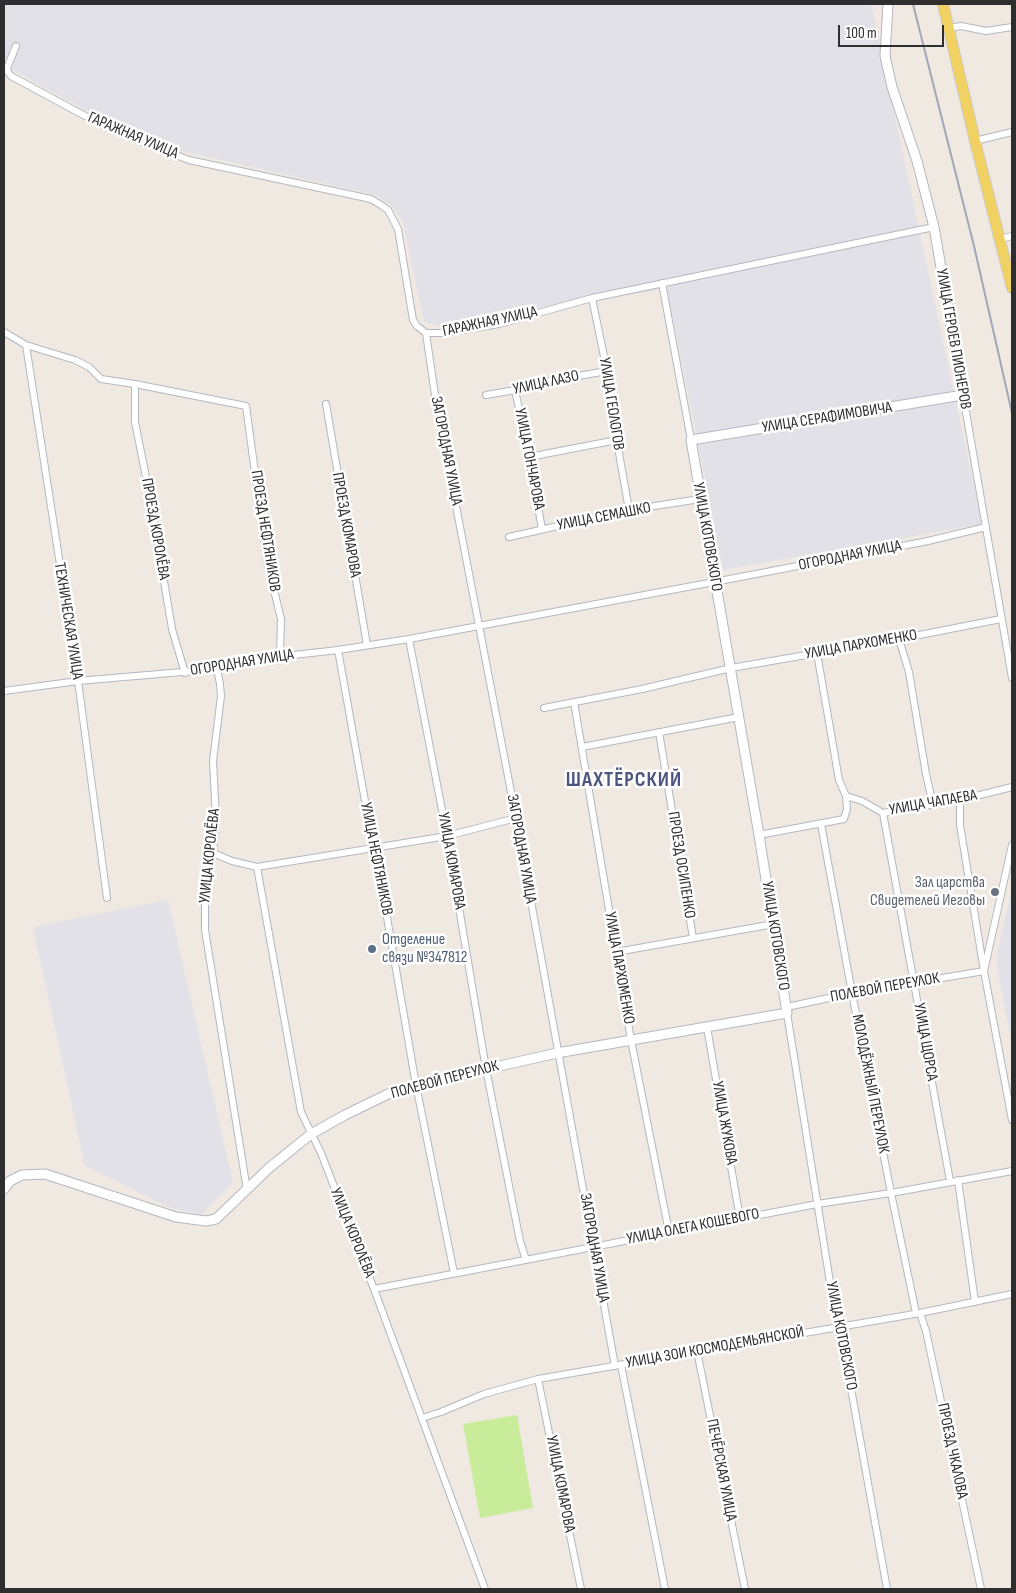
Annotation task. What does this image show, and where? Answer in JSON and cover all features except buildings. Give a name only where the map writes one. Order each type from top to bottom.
[{"type":"main road","points":[[943,4],[1012,288]]},
{"type":"street","name":"УЛИЦА ГЕРОЕВ ПИОНЕРОВ","points":[[888,4],[885,56],[892,87],[917,161],[934,227],[1012,678]]},
{"type":"street","points":[[949,28],[961,26],[986,31],[1012,26]]},
{"type":"street","name":"ГАРАЖНАЯ УЛИЦА","points":[[16,46],[7,68],[11,76],[100,124],[139,141],[189,160],[371,199],[381,205],[388,210],[398,229],[414,320],[417,326],[426,333],[445,333],[499,324],[592,298],[934,227]]},
{"type":"street","points":[[975,141],[1012,132]]},
{"type":"street","points":[[1001,239],[1012,236]]},
{"type":"street","name":"УЛИЦА КОТОВСКОГО","points":[[662,283],[691,440],[774,924],[837,1326],[852,1394],[886,1589]]},
{"type":"street","name":"УЛИЦА ГЕОЛОГОВ","points":[[592,298],[607,371],[629,510]]},
{"type":"street","points":[[4,332],[26,345],[75,360],[101,379],[135,384]]},
{"type":"street","name":"ЗАГОРОДНАЯ УЛИЦА","points":[[426,333],[436,402],[516,818],[557,1052],[618,1366]]},
{"type":"street","name":"ТЕХНИЧЕСКАЯ УЛИЦА","points":[[26,345],[78,681],[107,898]]},
{"type":"street","name":"УЛИЦА ЛАЗО","points":[[486,395],[515,390],[520,386],[607,371]]},
{"type":"street","name":"ПРОЕЗД НЕФТЯНИКОВ","points":[[135,384],[246,406],[267,561],[281,619],[280,657]]},
{"type":"street","name":"ПРОЕЗД КОРОЛЁВА","points":[[135,384],[135,422],[150,497],[172,630],[184,672]]},
{"type":"street","name":"УЛИЦА ГОНЧАРОВА","points":[[515,390],[542,529]]},
{"type":"street","name":"УЛИЦА СЕРАФИМОВИЧА","points":[[691,440],[963,395]]},
{"type":"street","name":"ПРОЕЗД КОМАРОВА","points":[[326,404],[367,645]]},
{"type":"street","points":[[529,457],[617,440]]},
{"type":"street","name":"УЛИЦА СЕМАШКО","points":[[509,537],[629,510],[700,499]]},
{"type":"street","name":"ОГОРОДНАЯ УЛИЦА","points":[[4,691],[78,681],[217,669],[280,657],[409,639],[928,541],[986,528]]},
{"type":"street","name":"УЛИЦА ПАРХОМЕНКО","points":[[544,708],[642,689],[730,668],[1001,619]]},
{"type":"street","points":[[899,638],[909,672],[933,805]]},
{"type":"street","name":"УЛИЦА КОМАРОВА","points":[[409,639],[447,836],[486,1069],[518,1231],[526,1260]]},
{"type":"street","name":"УЛИЦА НЕФТЯНИКОВ","points":[[338,650],[416,1085],[454,1274]]},
{"type":"street","points":[[759,835],[844,819],[847,809],[846,796],[839,780],[817,653]]},
{"type":"street","name":"УЛИЦА КОРОЛЁВА","points":[[217,669],[221,696],[213,761],[216,820],[214,853],[205,905],[205,930],[247,1190]]},
{"type":"street","name":"УЛИЦА ПАРХОМЕНКО","points":[[574,702],[631,1040],[669,1232]]},
{"type":"street","points":[[582,747],[739,717]]},
{"type":"street","name":"ПРОЕЗД ОСИПЕНКО","points":[[659,732],[693,938]]},
{"type":"street","name":"УЛИЦА ЧАПАЕВА","points":[[846,796],[862,801],[883,814],[960,800],[1012,787]]},
{"type":"street","points":[[960,800],[960,825],[984,971],[1012,1120]]},
{"type":"street","name":"УЛИЦА ЩОРСА","points":[[883,814],[950,1181]]},
{"type":"street","points":[[214,853],[232,862],[257,867],[447,836],[516,818]]},
{"type":"street","name":"МОЛОДЁЖНЫЙ ПЕРЕУЛОК","points":[[822,824],[852,993],[891,1193],[918,1313]]},
{"type":"street","points":[[984,971],[1012,845]]},
{"type":"street","name":"УЛИЦА КОРОЛЁВА","points":[[257,867],[299,1104],[321,1154],[374,1289],[485,1589]]},
{"type":"street","points":[[616,952],[774,924]]},
{"type":"street","name":"ПОЛЕВОЙ ПЕРЕУЛОК","points":[[4,1189],[10,1181],[22,1175],[45,1174],[176,1217],[206,1222],[216,1218],[269,1168],[311,1134],[365,1104],[416,1085],[557,1052],[708,1026],[787,1010],[852,993],[984,971]]},
{"type":"street","name":"УЛИЦА ЖУКОВА","points":[[708,1026],[740,1219]]},
{"type":"street","name":"УЛИЦА ОЛЕГА КОШЕВОГО","points":[[374,1289],[817,1204],[891,1193],[1012,1171]]},
{"type":"street","points":[[958,1180],[976,1302]]},
{"type":"street","name":"УЛИЦА ЗОИ КОСМОДЕМЬЯНСКОЙ","points":[[422,1418],[484,1394],[538,1379],[918,1313],[1012,1294]]},
{"type":"street","name":"ПРОЕЗД ЧКАЛОВА","points":[[918,1313],[926,1331],[981,1589]]},
{"type":"street","name":"ПЕЧЁРСКАЯ УЛИЦА","points":[[697,1351],[744,1589]]},
{"type":"street","points":[[618,1366],[665,1589]]},
{"type":"street","name":"УЛИЦА КОМАРОВА","points":[[538,1379],[581,1589]]},
{"type":"shaded area","points":[[4,4],[871,4],[982,524],[723,570],[667,287],[648,292],[592,298],[441,327],[424,322],[403,222],[393,207],[376,195],[177,150],[93,114],[4,65]]},
{"type":"shaded area","points":[[1012,887],[1012,1046],[996,960]]},
{"type":"shaded area","points":[[168,900],[233,1183],[201,1215],[168,1207],[85,1166],[33,927]]},
{"type":"green space","points":[[517,1415],[533,1508],[480,1518],[463,1424]]},
{"type":"railway","points":[[913,4],[974,246],[1012,413]]},
{"type":"place","name":"Зал царства Свидетелей Иеговы","points":[[995,892]]},
{"type":"place","name":"Отделение связи №347812","points":[[372,949]]},
{"type":"district","name":"ШАХТЁРСКИЙ","points":[[624,781]]}]
